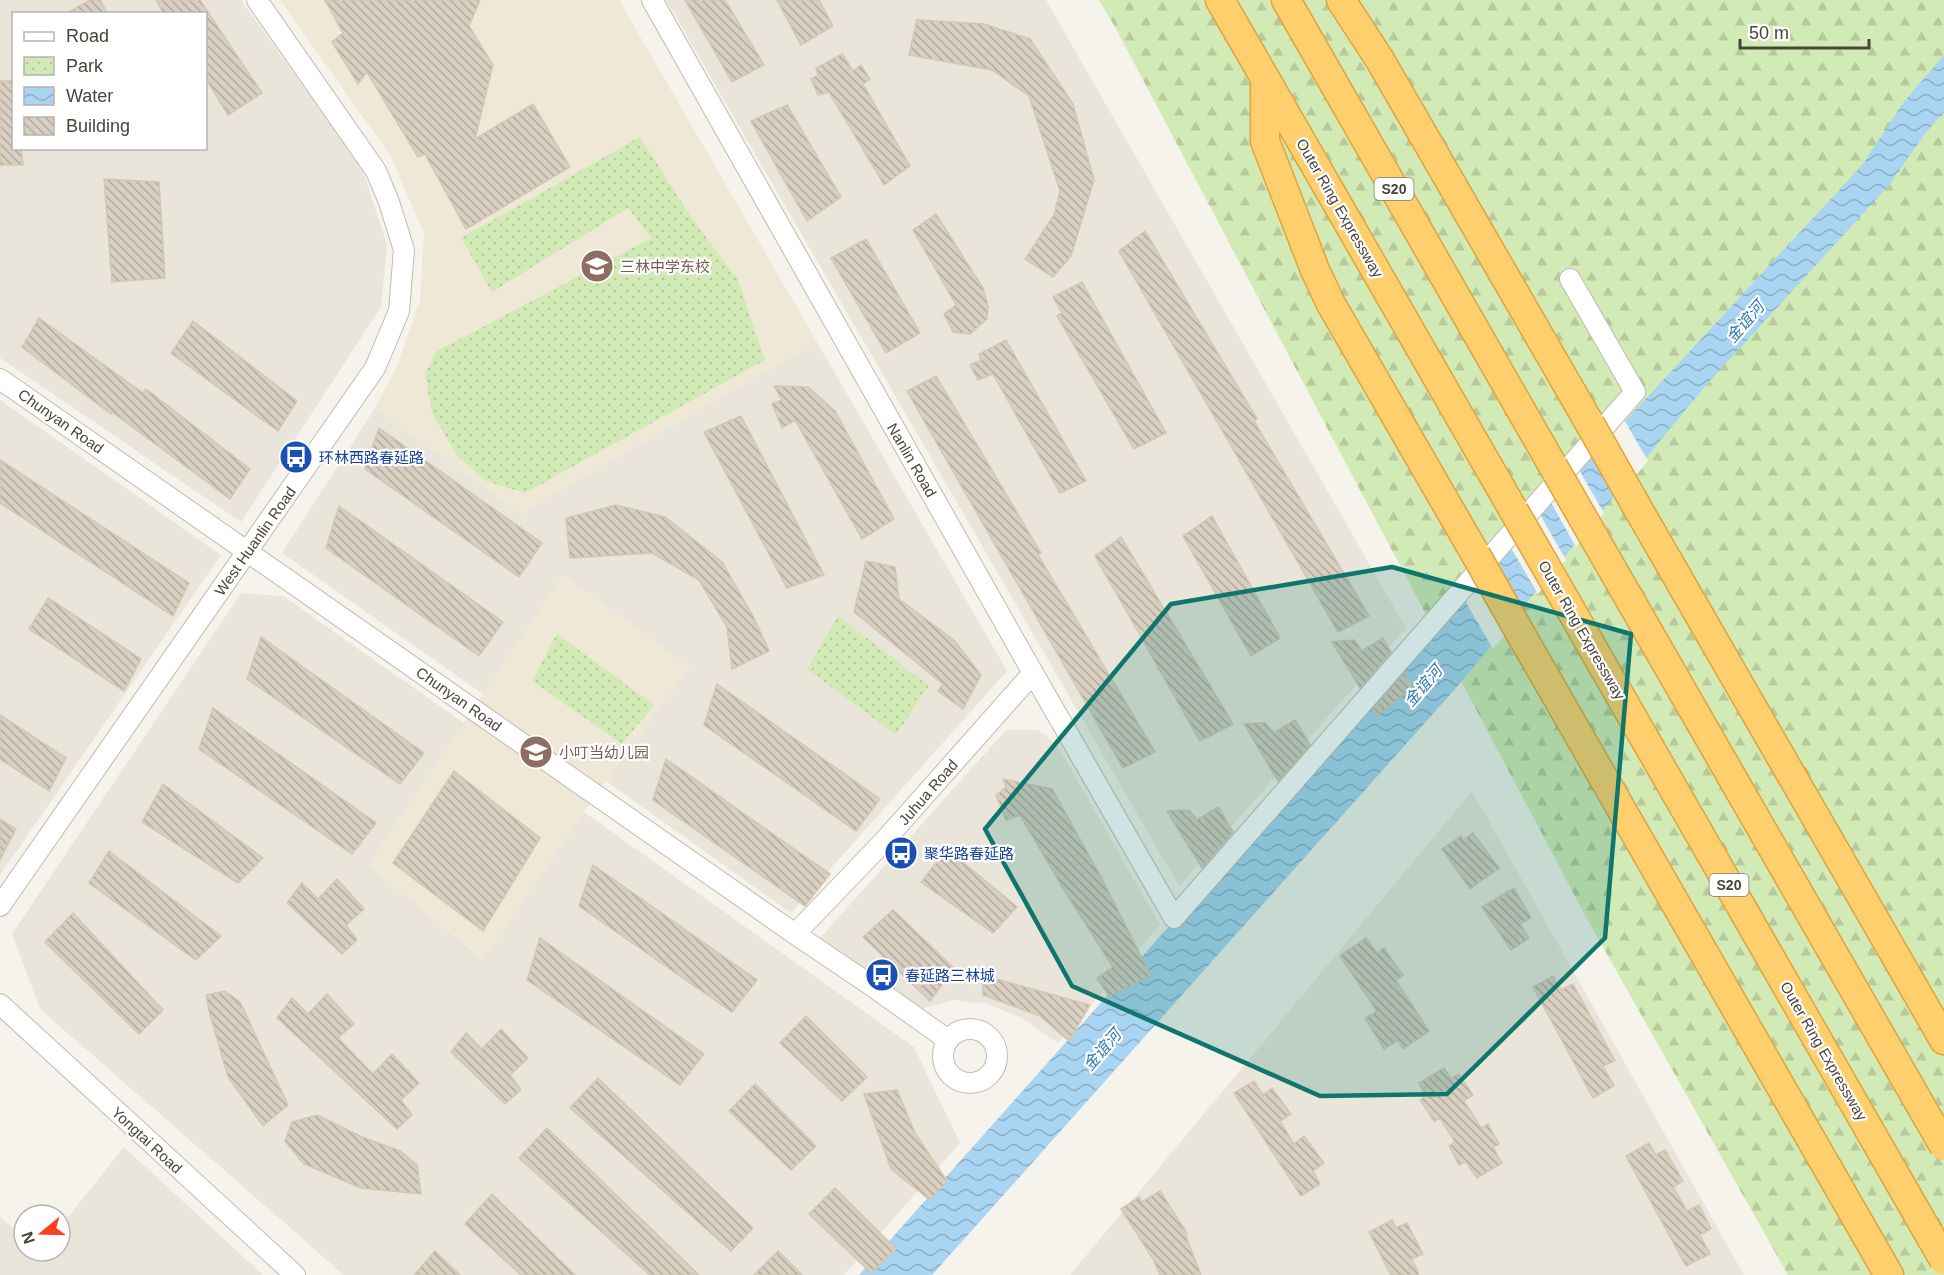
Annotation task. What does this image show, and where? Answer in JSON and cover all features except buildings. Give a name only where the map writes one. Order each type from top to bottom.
[{"type":"highway","name":"Outer Ring Expressway","points":[[1220,0],[1944,1260]]},
{"type":"highway","name":"S20","points":[[1286,0],[1944,1146]]},
{"type":"highway","points":[[1341,0],[1380,60],[1944,1040]]},
{"type":"highway","points":[[1265,78],[1265,141],[1315,270],[1331,304],[1889,1275]]},
{"type":"street","name":"West Huanlin Road","points":[[0,906],[375,368],[399,311],[404,250],[389,202],[376,171],[257,0]]},
{"type":"street","name":"Nanlin Road","points":[[652,0],[1174,918],[1635,392],[1570,279]]},
{"type":"street","name":"Chunyan Road","points":[[0,379],[948,1040]]},
{"type":"street","name":"Juhua Road","points":[[795,934],[885,840],[1033,673]]},
{"type":"street","name":"Yongtai Road","points":[[0,1005],[295,1275]]},
{"type":"highlighted area","points":[[1392,567],[1631,634],[1605,938],[1447,1094],[1320,1096],[1072,986],[985,829],[1171,604]]},
{"type":"shaded area","points":[[0,0],[241,0],[362,168],[387,245],[381,307],[241,522],[0,358]]},
{"type":"shaded area","name":"三林中学东校","points":[[280,0],[619,0],[817,342],[521,513],[375,408],[397,366],[420,300],[424,233],[390,155]]},
{"type":"shaded area","points":[[666,0],[1046,0],[1406,628],[1179,886]]},
{"type":"shaded area","points":[[817,342],[1007,671],[791,913],[606,781],[689,667],[563,576],[483,694],[282,553],[375,408],[521,513]]},
{"type":"shaded area","points":[[0,400],[221,555],[0,875]]},
{"type":"shaded area","name":"小叮当幼儿园","points":[[562,576],[689,667],[584,812],[484,959],[369,865]]},
{"type":"shaded area","points":[[241,593],[283,596],[464,723],[369,865],[483,959],[584,812],[914,1047],[960,1143],[844,1275],[344,1275],[40,1009],[12,934]]},
{"type":"shaded area","points":[[1006,730],[1038,730],[1057,745],[1160,925],[1058,1043],[1020,1017],[987,1004],[954,1000],[921,1009],[820,938]]},
{"type":"shaded area","points":[[1472,791],[1744,1275],[1070,1275]]},
{"type":"shaded area","points":[[124,1147],[263,1275],[0,1275],[0,1217],[12,1227],[12,1263],[72,1263],[72,1212]]},
{"type":"green space","points":[[1099,0],[1944,0],[1944,1275],[1788,1275],[1586,917]]},
{"type":"green space","points":[[640,137],[691,217],[738,280],[765,360],[525,493],[487,481],[458,457],[432,413],[425,373],[437,351],[651,238],[628,208],[492,292],[461,238]]},
{"type":"green space","points":[[838,616],[929,686],[896,735],[807,669]]},
{"type":"green space","points":[[557,634],[654,705],[622,744],[532,681]]},
{"type":"water","name":"金谊河","points":[[1944,55],[1944,112],[1924,135],[1890,184],[1707,384],[1456,688],[932,1275],[859,1275],[1434,628],[1863,164],[1903,103]]},
{"type":"pier","points":[[1623,418],[1648,461],[1619,496],[1593,451]]},
{"type":"pier","points":[[1578,468],[1604,513],[1576,547],[1549,499]]},
{"type":"pier","points":[[1538,511],[1566,560],[1538,594],[1508,543]]},
{"type":"pier","points":[[1491,561],[1522,614],[1493,649],[1461,594]]},
{"type":"place","name":"三林中学东校","points":[[597,266]]},
{"type":"place","name":"环林西路春延路","points":[[296,457]]},
{"type":"place","name":"小叮当幼儿园","points":[[536,752]]},
{"type":"place","name":"聚华路春延路","points":[[901,853]]},
{"type":"place","name":"春延路三林城","points":[[882,975]]}]
